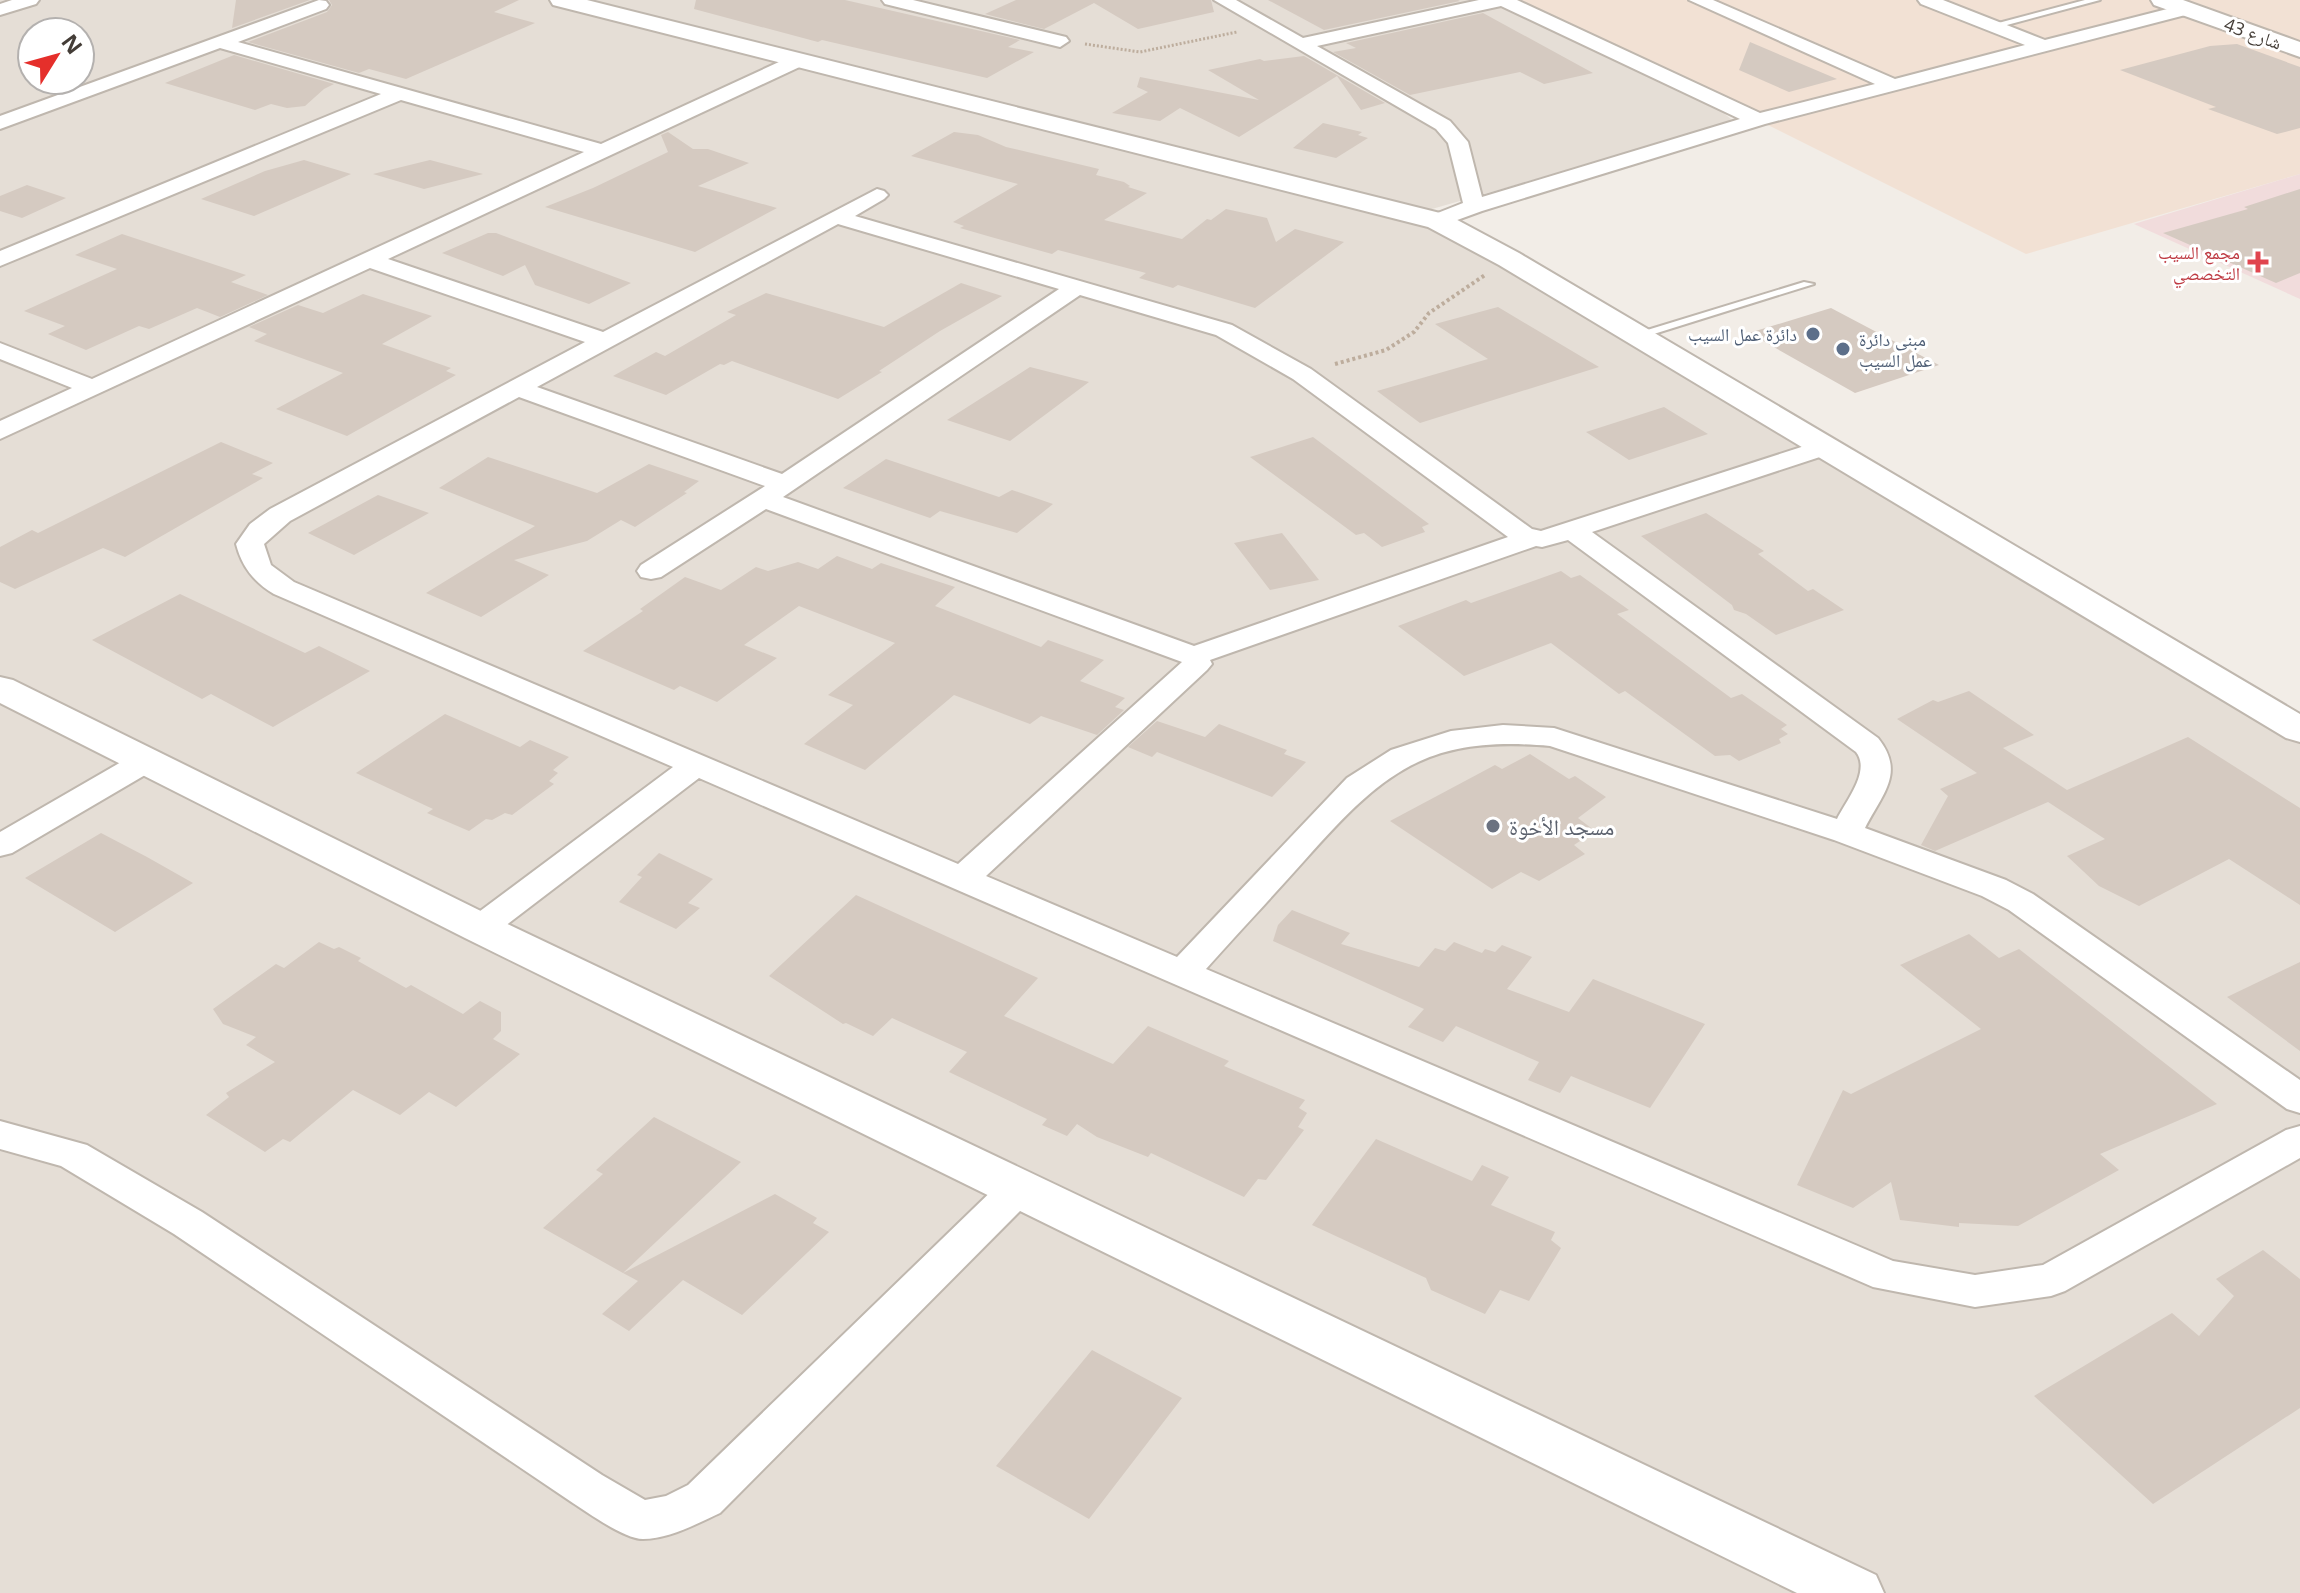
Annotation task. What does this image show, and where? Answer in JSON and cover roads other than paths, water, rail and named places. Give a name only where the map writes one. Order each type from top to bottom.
[{"type":"street","points":[[0,10],[30,0]]},
{"type":"street","points":[[561,0],[1438,221],[1509,259],[2300,730]]},
{"type":"street","points":[[891,0],[1060,41]]},
{"type":"street","points":[[1223,0],[1443,125],[1458,142],[1474,206]]},
{"type":"street","points":[[1300,44],[1503,0],[1758,120]]},
{"type":"street","points":[[1702,0],[1894,85]]},
{"type":"street","points":[[1927,0],[2044,46]]},
{"type":"street","name":"شارع 43","points":[[2162,0],[2300,50]]},
{"type":"street","points":[[0,123],[320,5]]},
{"type":"street","points":[[1438,221],[1474,206],[1758,120],[2187,9]]},
{"type":"street","points":[[222,43],[603,151]]},
{"type":"street","points":[[0,431],[799,60]]},
{"type":"street","points":[[0,259],[401,93]]},
{"type":"street","points":[[877,195],[280,515],[260,530],[250,544],[254,564],[265,577],[284,588],[1887,1276],[1975,1291],[2051,1280],[2300,1140]]},
{"type":"street","points":[[836,217],[1224,330],[1302,374],[1523,535],[1532,538],[1542,539],[1826,447]]},
{"type":"street","points":[[369,260],[605,341]]},
{"type":"street","points":[[651,571],[774,492],[1077,287]]},
{"type":"street","points":[[0,350],[92,388]]},
{"type":"street","points":[[517,388],[1194,656],[1532,538]]},
{"type":"street","points":[[1571,529],[1867,745],[1876,756],[1878,770],[1846,833]]},
{"type":"street","points":[[962,879],[1197,664],[1194,656]]},
{"type":"street","points":[[0,688],[480,928],[1855,1593]]},
{"type":"street","points":[[1182,973],[1359,783],[1398,759],[1454,738],[1494,732],[1554,737],[1846,833],[1994,888],[2021,902],[2300,1099]]},
{"type":"street","points":[[0,846],[146,761]]},
{"type":"street","points":[[480,928],[696,765]]},
{"type":"street","points":[[0,1135],[73,1155],[188,1223],[586,1488],[641,1520],[672,1514],[704,1499],[1019,1188]]},
{"type":"lane","points":[[2068,0],[2080,4]]},
{"type":"lane","points":[[1992,26],[2096,0]]},
{"type":"lane","points":[[1637,335],[1808,284]]},
{"type":"place","name":"مجمع السيب التخصصي","points":[[2258,262]]},
{"type":"place","name":"دائرة عمل السيب","points":[[1813,334]]},
{"type":"place","name":"مبنى دائرة عمل السيب","points":[[1843,349]]},
{"type":"place","name":"مسجد الأخوة","points":[[1493,826]]}]
